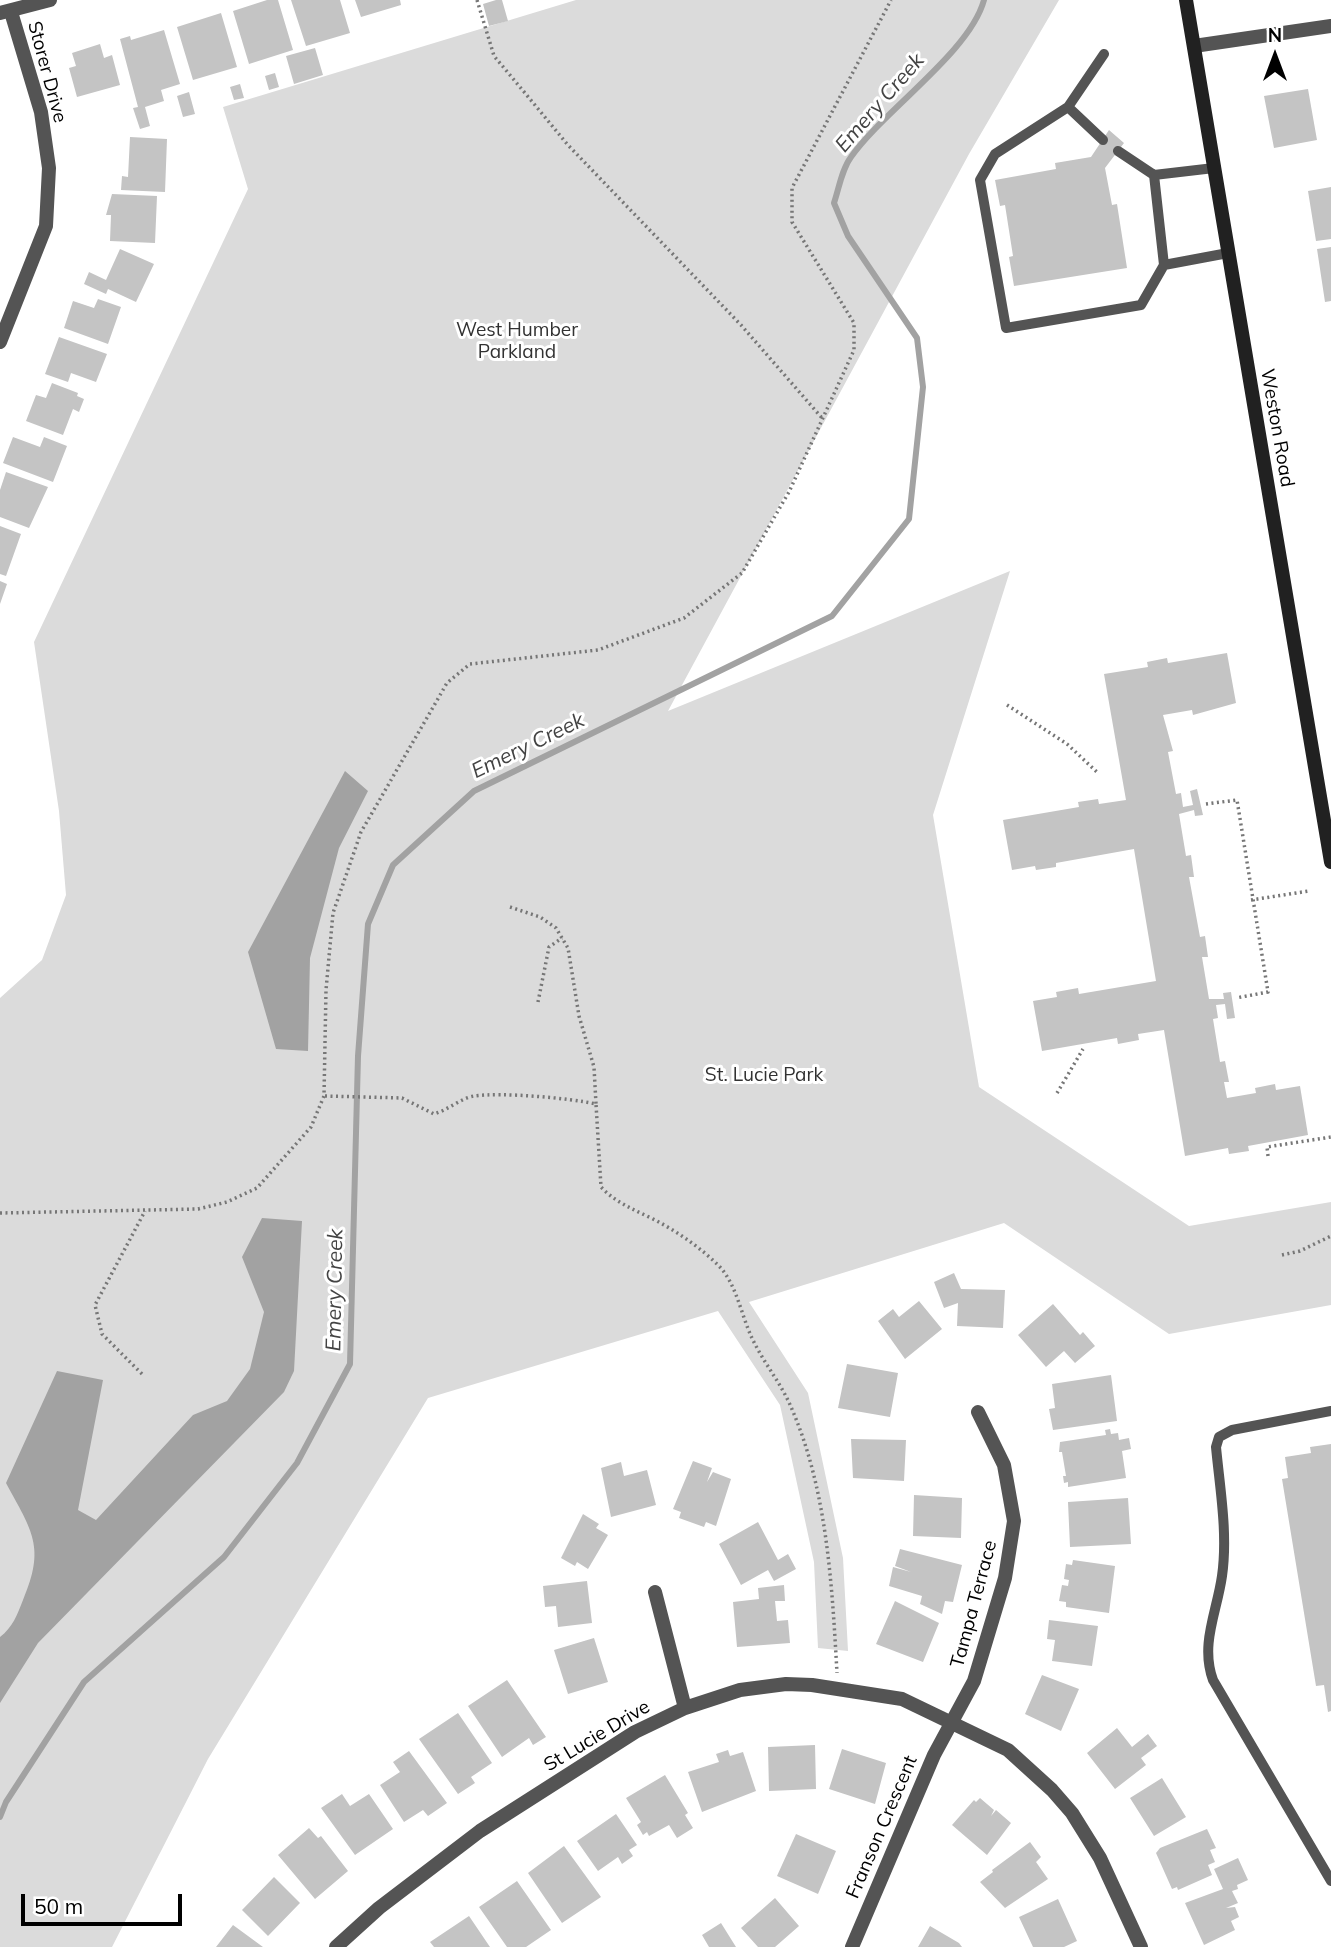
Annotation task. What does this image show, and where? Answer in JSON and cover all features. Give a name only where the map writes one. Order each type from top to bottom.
[{"type":"main road","name":"Weston Road","points":[[1186,0],[1331,862]]},
{"type":"street","points":[[5,13],[50,0]]},
{"type":"street","name":"Storer Drive","points":[[0,342],[46,226],[50,168],[41,112],[5,13]]},
{"type":"street","points":[[1194,47],[1331,26]]},
{"type":"street","name":"Tampa Terrace","points":[[950,1723],[974,1681],[1005,1578],[1014,1521],[1003,1465],[978,1412]]},
{"type":"street","points":[[655,1591],[685,1708]]},
{"type":"street","name":"St Lucie Drive","points":[[336,1947],[379,1908],[480,1831],[635,1732],[685,1708],[740,1690],[786,1684],[902,1699],[1008,1750],[1052,1790],[1072,1813],[1100,1858],[1142,1947]]},
{"type":"street","name":"Franson Crescent","points":[[852,1947],[950,1723]]},
{"type":"lane","points":[[1104,54],[1068,107],[995,154],[980,180],[1006,328],[1141,305],[1164,265],[1154,175]]},
{"type":"lane","points":[[1068,107],[1102,140]]},
{"type":"lane","points":[[1118,151],[1154,175],[1214,168]]},
{"type":"lane","points":[[1164,265],[1228,253]]},
{"type":"lane","points":[[1331,1412],[1232,1430],[1219,1437],[1216,1447],[1222,1511],[1223,1575],[1207,1644],[1207,1665],[1213,1680],[1331,1881]]},
{"type":"path","points":[[477,0],[494,56],[567,144],[741,324],[823,419]]},
{"type":"path","points":[[0,1213],[198,1209],[227,1202],[257,1188],[311,1127],[324,1096],[326,990],[333,912],[361,832],[447,683],[470,664],[598,650],[684,618],[742,573],[789,492],[854,350],[854,323],[792,222],[792,188],[891,0]]},
{"type":"path","points":[[1007,705],[1067,744],[1098,773]]},
{"type":"path","points":[[1206,804],[1237,800],[1251,900],[1268,992],[1236,998]]},
{"type":"path","points":[[1251,900],[1309,891]]},
{"type":"path","points":[[510,908],[540,917],[556,928],[568,948],[579,1016],[594,1067],[601,1187],[612,1199],[658,1222],[700,1248],[721,1269],[730,1282],[758,1351],[791,1406],[816,1481],[834,1615],[838,1689]]},
{"type":"path","points":[[538,1002],[549,947],[562,938]]},
{"type":"path","points":[[1058,1093],[1083,1049]]},
{"type":"path","points":[[324,1096],[412,1100],[434,1114],[448,1110],[472,1096],[573,1099],[596,1104]]},
{"type":"path","points":[[1268,1156],[1267,1147],[1331,1137]]},
{"type":"path","points":[[142,1374],[102,1334],[95,1305],[145,1211]]},
{"type":"path","points":[[1283,1255],[1300,1251],[1331,1236]]},
{"type":"green space","name":"West Humber Parkland","points":[[576,0],[1059,0],[969,154],[668,711],[1010,571],[933,815],[979,1087],[1189,1226],[1331,1202],[1331,1305],[1169,1334],[1004,1223],[749,1302],[808,1393],[843,1558],[848,1651],[818,1648],[814,1562],[780,1405],[718,1311],[428,1398],[208,1759],[112,1947],[0,1947],[0,998],[42,960],[66,895],[59,811],[34,642],[248,189],[223,107]]},
{"type":"shaded area","points":[[345,771],[368,791],[339,848],[310,958],[308,1051],[276,1049],[248,952]]},
{"type":"shaded area","points":[[262,1218],[302,1221],[294,1371],[284,1392],[38,1643],[0,1703],[0,1637],[19,1611],[30,1582],[35,1552],[29,1527],[6,1483],[57,1371],[103,1380],[78,1510],[96,1520],[193,1415],[227,1401],[250,1369],[264,1312],[242,1257]]},
{"type":"building","points":[[267,0],[278,0],[293,50],[249,64],[233,11]]},
{"type":"building","points":[[291,0],[340,0],[350,33],[306,46]]},
{"type":"building","points":[[355,0],[400,0],[401,5],[361,17]]},
{"type":"building","points":[[502,0],[508,21],[489,26],[483,4]]},
{"type":"building","points":[[221,13],[237,67],[193,80],[177,27]]},
{"type":"building","points":[[164,30],[180,84],[161,90],[164,101],[145,107],[150,126],[140,129],[133,108],[138,107],[120,39],[130,36],[131,40]]},
{"type":"building","points":[[100,44],[104,58],[112,55],[120,85],[77,97],[69,68],[76,66],[72,53]]},
{"type":"building","points":[[315,48],[323,75],[294,84],[286,56]]},
{"type":"building","points":[[275,73],[279,87],[269,90],[265,76]]},
{"type":"building","points":[[240,84],[244,98],[234,100],[230,87]]},
{"type":"building","points":[[1308,89],[1317,140],[1274,148],[1264,96]]},
{"type":"building","points":[[189,92],[195,114],[183,117],[177,96]]},
{"type":"building","points":[[1109,130],[1124,143],[1105,168],[1112,205],[1117,204],[1127,268],[1014,286],[1009,257],[1013,256],[1005,205],[1000,206],[995,180],[1056,169],[1055,163],[1091,157]]},
{"type":"building","points":[[130,137],[167,139],[165,192],[121,190],[122,176],[128,177]]},
{"type":"building","points":[[1331,187],[1331,239],[1316,241],[1308,191]]},
{"type":"building","points":[[112,194],[157,196],[155,243],[110,241],[111,215],[106,215]]},
{"type":"building","points":[[1331,247],[1331,301],[1325,302],[1317,249]]},
{"type":"building","points":[[120,249],[154,264],[136,302],[108,289],[106,294],[84,284],[89,272],[106,280]]},
{"type":"building","points":[[98,299],[121,307],[108,344],[64,328],[73,301],[94,308]]},
{"type":"building","points":[[59,337],[107,354],[96,382],[71,373],[68,382],[45,374]]},
{"type":"building","points":[[52,383],[78,393],[77,396],[84,399],[79,412],[73,409],[63,435],[26,421],[36,395],[46,398]]},
{"type":"building","points":[[13,437],[40,447],[44,437],[67,446],[53,482],[3,463]]},
{"type":"building","points":[[6,472],[48,487],[29,528],[0,517],[0,490]]},
{"type":"building","points":[[0,526],[21,534],[6,576],[0,574]]},
{"type":"building","points":[[0,581],[7,584],[0,604]]},
{"type":"building","points":[[1227,653],[1236,703],[1193,715],[1192,710],[1163,715],[1173,751],[1168,752],[1176,794],[1181,793],[1183,807],[1193,805],[1190,791],[1197,789],[1203,815],[1195,816],[1194,810],[1179,814],[1186,856],[1191,855],[1194,877],[1189,877],[1200,937],[1205,936],[1208,957],[1202,957],[1209,999],[1224,999],[1223,993],[1231,992],[1235,1018],[1227,1019],[1225,1004],[1216,1005],[1218,1018],[1213,1019],[1220,1062],[1225,1061],[1229,1082],[1224,1082],[1227,1098],[1256,1093],[1255,1088],[1275,1084],[1276,1090],[1300,1086],[1308,1135],[1248,1146],[1249,1151],[1229,1154],[1228,1148],[1185,1156],[1164,1030],[1138,1034],[1139,1040],[1118,1044],[1117,1038],[1042,1051],[1033,1001],[1057,997],[1056,992],[1078,988],[1079,994],[1156,981],[1134,849],[1056,863],[1056,867],[1036,870],[1035,866],[1012,870],[1003,820],[1079,807],[1078,802],[1098,799],[1099,804],[1126,800],[1104,674],[1148,667],[1147,662],[1167,658],[1168,663]]},
{"type":"building","points":[[954,1273],[961,1289],[1005,1290],[1003,1328],[957,1326],[958,1303],[944,1308],[934,1282]]},
{"type":"building","points":[[919,1301],[942,1329],[905,1359],[878,1321],[893,1309],[899,1317]]},
{"type":"building","points":[[1053,1304],[1080,1335],[1083,1332],[1095,1346],[1075,1363],[1064,1351],[1046,1367],[1018,1335]]},
{"type":"building","points":[[847,1364],[898,1373],[890,1417],[838,1408]]},
{"type":"building","points":[[1111,1375],[1117,1421],[1053,1430],[1049,1409],[1055,1408],[1052,1384]]},
{"type":"building","points":[[1110,1429],[1111,1434],[1118,1433],[1119,1440],[1129,1438],[1131,1449],[1122,1451],[1126,1478],[1068,1487],[1068,1482],[1064,1483],[1063,1476],[1066,1476],[1062,1452],[1059,1452],[1060,1442],[1106,1435],[1105,1430]]},
{"type":"building","points":[[851,1439],[906,1440],[904,1481],[853,1478]]},
{"type":"building","points":[[1331,1444],[1331,1711],[1328,1712],[1324,1685],[1316,1686],[1282,1479],[1288,1478],[1285,1457],[1311,1453],[1310,1447]]},
{"type":"building","points":[[693,1461],[712,1468],[707,1482],[713,1472],[731,1479],[716,1526],[706,1522],[704,1527],[679,1518],[681,1512],[673,1509]]},
{"type":"building","points":[[621,1462],[624,1476],[647,1470],[656,1505],[611,1517],[601,1468]]},
{"type":"building","points":[[914,1495],[962,1498],[961,1538],[913,1536]]},
{"type":"building","points":[[1128,1498],[1131,1544],[1070,1547],[1068,1502]]},
{"type":"building","points":[[583,1514],[599,1524],[596,1528],[608,1535],[588,1569],[577,1562],[575,1566],[561,1558]]},
{"type":"building","points":[[758,1522],[778,1560],[788,1554],[796,1569],[774,1581],[768,1570],[741,1585],[719,1544]]},
{"type":"building","points":[[900,1549],[962,1565],[953,1602],[945,1601],[942,1614],[920,1604],[922,1596],[889,1586],[893,1567],[911,1572],[895,1566]]},
{"type":"building","points":[[1073,1560],[1115,1566],[1109,1613],[1066,1607],[1066,1602],[1059,1601],[1062,1585],[1068,1586],[1069,1580],[1064,1579],[1066,1564],[1072,1565]]},
{"type":"building","points":[[587,1581],[592,1623],[558,1627],[556,1606],[545,1607],[543,1586]]},
{"type":"building","points":[[784,1585],[785,1601],[775,1601],[777,1621],[788,1620],[790,1643],[737,1647],[733,1602],[759,1599],[758,1588]]},
{"type":"building","points":[[895,1601],[939,1623],[923,1662],[876,1644]]},
{"type":"building","points":[[1049,1620],[1098,1626],[1092,1666],[1052,1661],[1055,1640],[1047,1639]]},
{"type":"building","points":[[594,1638],[608,1682],[568,1694],[554,1650]]},
{"type":"building","points":[[1042,1675],[1079,1689],[1061,1731],[1025,1714]]},
{"type":"building","points":[[507,1680],[546,1737],[533,1745],[529,1738],[502,1757],[468,1706]]},
{"type":"building","points":[[458,1713],[492,1763],[471,1777],[475,1783],[458,1794],[419,1739]]},
{"type":"building","points":[[1117,1728],[1132,1747],[1148,1734],[1157,1746],[1141,1758],[1146,1765],[1115,1789],[1087,1753]]},
{"type":"building","points":[[815,1745],[816,1789],[769,1791],[768,1747]]},
{"type":"building","points":[[842,1749],[886,1763],[875,1804],[829,1789]]},
{"type":"building","points":[[728,1750],[730,1756],[743,1752],[756,1791],[702,1812],[688,1772],[719,1762],[716,1754]]},
{"type":"building","points":[[409,1751],[447,1803],[428,1816],[423,1810],[404,1822],[380,1785],[400,1772],[393,1762]]},
{"type":"building","points":[[665,1775],[688,1813],[685,1815],[693,1828],[677,1838],[669,1825],[649,1836],[647,1832],[643,1835],[637,1825],[641,1822],[626,1798]]},
{"type":"building","points":[[1162,1778],[1186,1817],[1154,1836],[1130,1798]]},
{"type":"building","points":[[342,1794],[350,1806],[369,1794],[393,1829],[355,1855],[321,1808]]},
{"type":"building","points":[[980,1798],[994,1810],[991,1816],[996,1810],[1011,1823],[987,1855],[952,1825],[974,1800],[976,1802]]},
{"type":"building","points":[[616,1814],[637,1845],[629,1850],[633,1856],[622,1864],[618,1857],[598,1871],[577,1841]]},
{"type":"building","points":[[309,1828],[318,1838],[321,1836],[348,1871],[315,1899],[278,1855]]},
{"type":"building","points":[[1207,1829],[1216,1848],[1210,1850],[1215,1862],[1208,1865],[1212,1875],[1178,1890],[1177,1887],[1172,1889],[1156,1853],[1160,1848]]},
{"type":"building","points":[[796,1834],[836,1851],[818,1894],[777,1876]]},
{"type":"building","points":[[1030,1842],[1041,1857],[1036,1862],[1048,1879],[1005,1908],[980,1882]]},
{"type":"building","points":[[564,1846],[601,1897],[562,1923],[528,1873]]},
{"type":"building","points":[[1238,1858],[1248,1880],[1237,1885],[1238,1889],[1232,1891],[1238,1903],[1226,1908],[1235,1907],[1239,1917],[1231,1921],[1235,1930],[1204,1945],[1185,1903],[1223,1889],[1214,1869]]},
{"type":"building","points":[[274,1877],[300,1903],[268,1936],[242,1910]]},
{"type":"building","points":[[517,1881],[551,1930],[526,1947],[507,1947],[479,1907]]},
{"type":"building","points":[[775,1898],[799,1926],[775,1947],[758,1947],[741,1928]]},
{"type":"building","points":[[1058,1899],[1077,1941],[1064,1947],[1033,1947],[1019,1917]]},
{"type":"building","points":[[469,1916],[490,1947],[434,1947],[430,1942]]},
{"type":"building","points":[[721,1923],[736,1947],[709,1947],[702,1935]]},
{"type":"building","points":[[233,1925],[263,1947],[216,1947]]},
{"type":"building","points":[[930,1926],[959,1943],[962,1947],[918,1947]]},
{"type":"waterway","name":"Emery Creek","points":[[0,1817],[6,1802],[84,1682],[224,1557],[297,1463],[350,1364],[358,1056],[368,924],[393,865],[474,791],[832,616],[909,519],[923,387],[917,338],[848,236],[834,203],[851,157],[962,40],[976,20],[984,0]]},
{"type":"park label","name":"St. Lucie Park","points":[[764,1075]]}]
